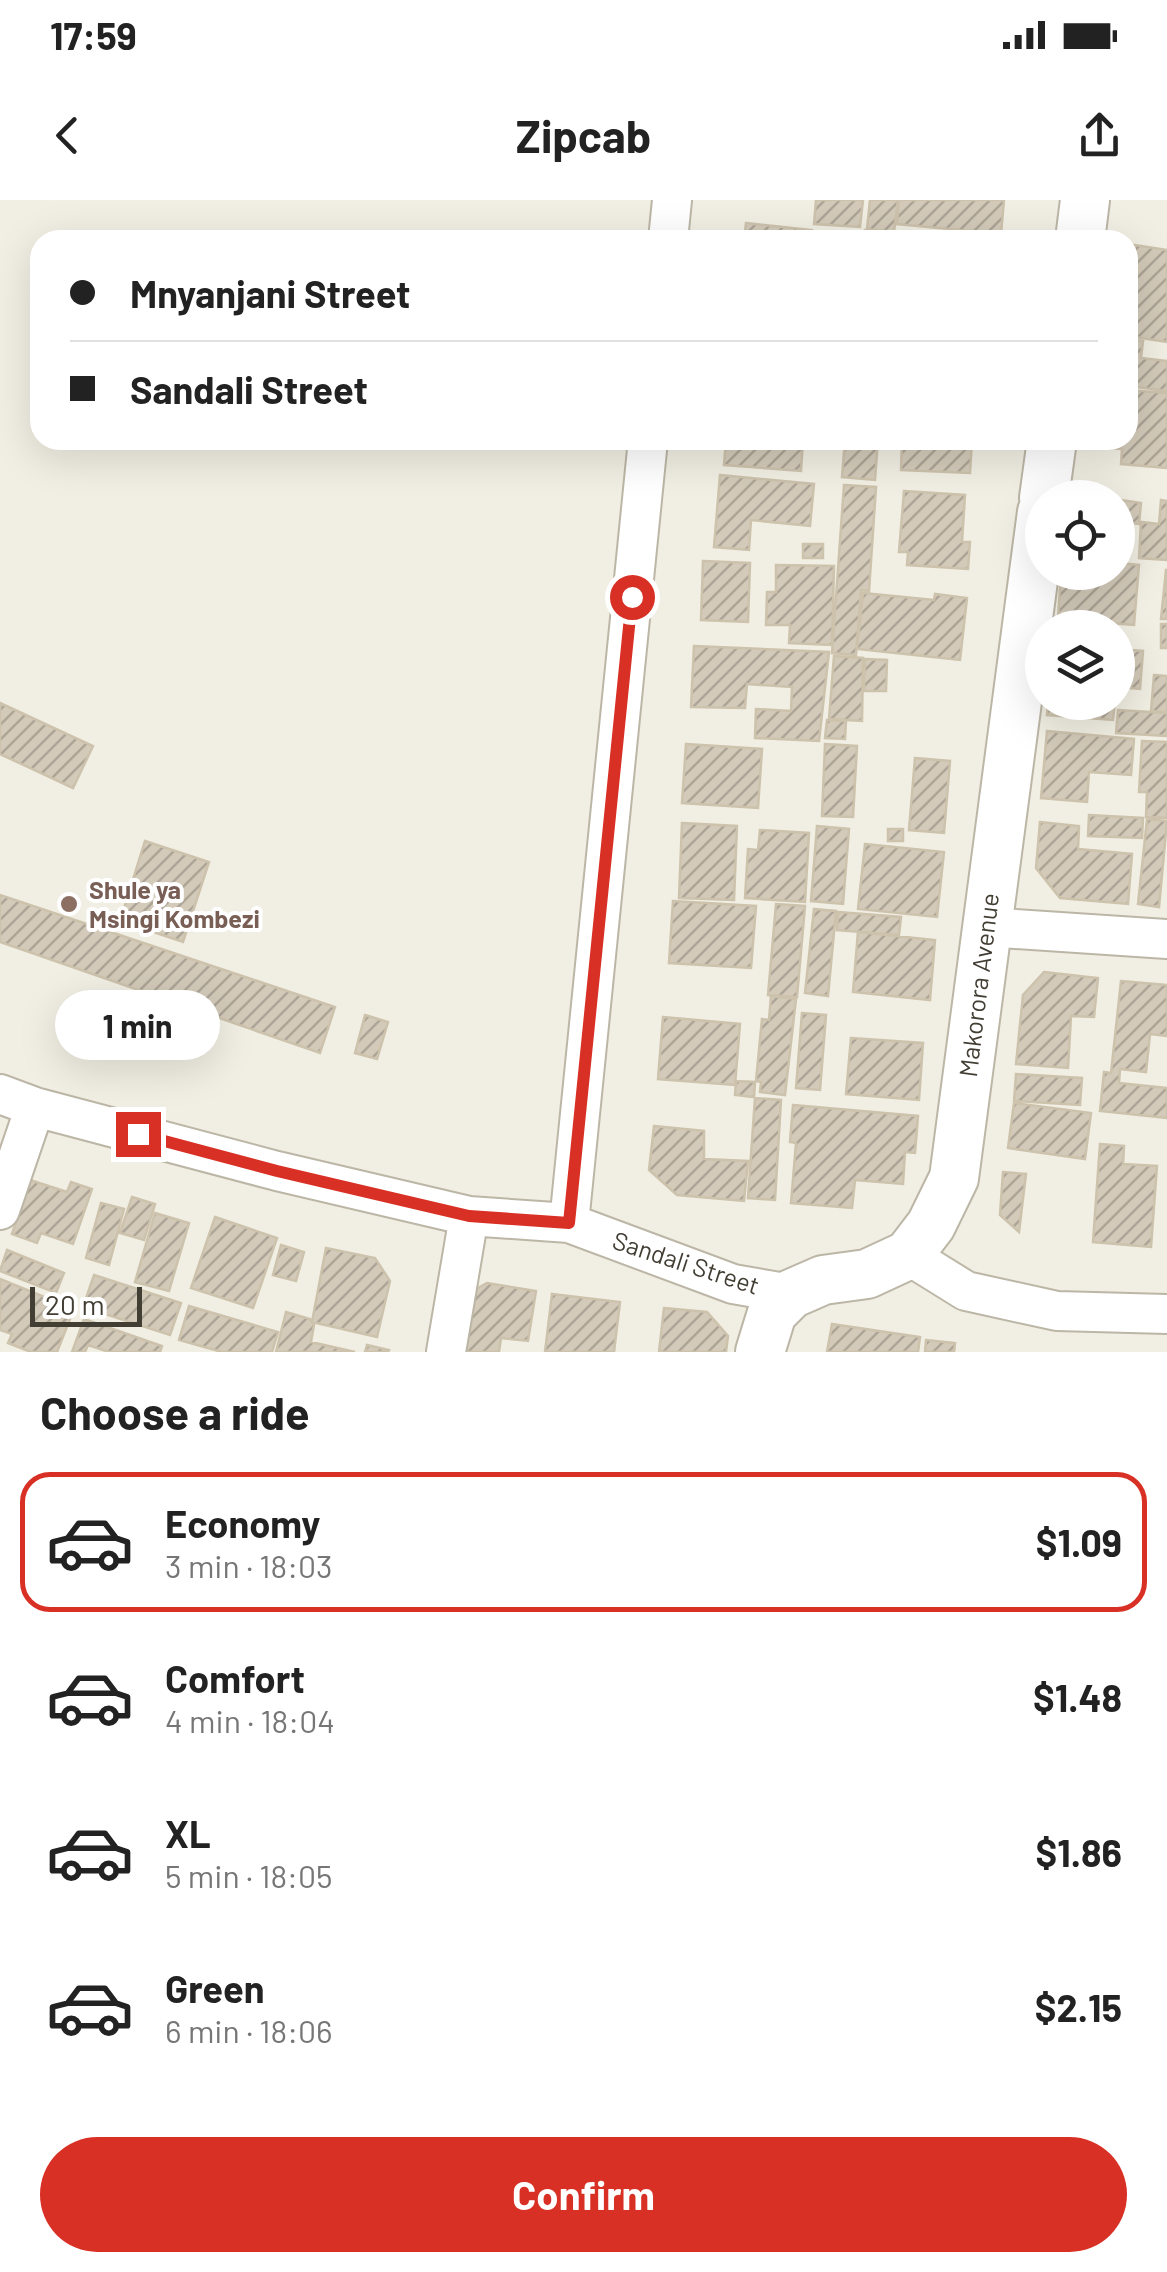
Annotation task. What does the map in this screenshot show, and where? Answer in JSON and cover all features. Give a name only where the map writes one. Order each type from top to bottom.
[{"type":"street","points":[[669,230],[672,200]]},
{"type":"street","points":[[1081,230],[1085,200]]},
{"type":"street","points":[[569,1223],[647,450]]},
{"type":"street","points":[[1046,480],[1051,450]]},
{"type":"street","name":"Makorora Avenue","points":[[908,1255],[931,1225],[954,1178],[1031,590]]},
{"type":"street","points":[[986,927],[1167,938]]},
{"type":"street","points":[[0,1210],[17,1100]]},
{"type":"street","name":"Sandali Street","points":[[17,1100],[277,1171],[469,1216],[569,1223],[733,1284],[790,1294]]},
{"type":"street","points":[[446,1352],[469,1216]]},
{"type":"street","points":[[760,1352],[772,1313],[790,1294],[823,1280],[867,1274],[908,1255],[966,1291],[1057,1310],[1167,1314]]},
{"type":"building","points":[[816,200],[863,200],[860,227],[814,224]]},
{"type":"building","points":[[870,200],[898,200],[894,230],[867,229]]},
{"type":"building","points":[[899,200],[1004,200],[1001,230],[897,224]]},
{"type":"building","points":[[746,223],[812,230],[745,230]]},
{"type":"building","points":[[1138,246],[1167,250],[1167,342],[1138,338]]},
{"type":"building","points":[[1138,340],[1143,341],[1141,358],[1167,361],[1167,391],[1138,387]]},
{"type":"building","points":[[1138,391],[1167,393],[1167,468],[1121,464],[1122,450],[1138,450]]},
{"type":"building","points":[[725,450],[802,450],[801,471],[724,465]]},
{"type":"building","points":[[844,450],[877,450],[875,480],[842,477]]},
{"type":"building","points":[[902,450],[971,450],[970,473],[901,470]]},
{"type":"building","points":[[720,475],[814,484],[810,526],[751,520],[749,550],[714,547]]},
{"type":"building","points":[[844,485],[876,487],[869,591],[861,590],[856,655],[832,653]]},
{"type":"building","points":[[904,491],[965,495],[962,542],[970,542],[968,569],[907,565],[908,552],[899,552]]},
{"type":"building","points":[[1161,500],[1167,501],[1167,560],[1139,558],[1141,522],[1159,524]]},
{"type":"building","points":[[1135,502],[1141,503],[1139,524],[1135,523]]},
{"type":"building","points":[[803,544],[823,544],[823,558],[803,558]]},
{"type":"building","points":[[703,561],[750,563],[748,622],[701,620]]},
{"type":"building","points":[[776,565],[834,566],[832,645],[789,643],[790,625],[766,625],[767,592],[776,592]]},
{"type":"building","points":[[1135,565],[1139,565],[1135,613],[1059,610],[1060,590],[1135,590]]},
{"type":"building","points":[[1166,570],[1167,619],[1161,619]]},
{"type":"building","points":[[863,593],[934,600],[935,594],[967,598],[960,660],[857,649]]},
{"type":"building","points":[[1161,624],[1167,624],[1167,648],[1161,648]]},
{"type":"building","points":[[694,646],[829,652],[819,741],[755,738],[756,709],[791,711],[792,687],[747,684],[745,708],[691,707]]},
{"type":"building","points":[[1135,650],[1143,651],[1140,689],[1135,689]]},
{"type":"building","points":[[834,656],[863,658],[862,721],[829,719]]},
{"type":"building","points":[[865,659],[887,660],[886,691],[864,691]]},
{"type":"building","points":[[1154,675],[1167,676],[1167,712],[1151,711]]},
{"type":"building","points":[[0,703],[93,746],[73,788],[0,754]]},
{"type":"building","points":[[1135,711],[1167,713],[1167,736],[1116,733],[1117,720],[1135,720]]},
{"type":"building","points":[[827,720],[846,721],[845,739],[825,738]]},
{"type":"building","points":[[1047,731],[1134,739],[1131,775],[1089,772],[1087,802],[1041,798]]},
{"type":"building","points":[[1142,741],[1167,742],[1167,818],[1146,817],[1147,792],[1139,792]]},
{"type":"building","points":[[686,744],[762,749],[758,808],[682,803]]},
{"type":"building","points":[[825,744],[857,746],[853,817],[822,816]]},
{"type":"building","points":[[915,758],[950,761],[944,833],[909,830]]},
{"type":"building","points":[[1089,815],[1143,818],[1142,838],[1088,836]]},
{"type":"building","points":[[1147,819],[1167,821],[1159,907],[1138,904]]},
{"type":"building","points":[[1040,822],[1079,826],[1078,849],[1132,854],[1128,904],[1060,898],[1036,868]]},
{"type":"building","points":[[682,823],[737,826],[734,900],[679,898]]},
{"type":"building","points":[[817,826],[849,829],[843,904],[811,901]]},
{"type":"building","points":[[888,829],[903,829],[903,841],[888,841]]},
{"type":"building","points":[[760,830],[809,833],[805,902],[745,898],[748,849],[758,850]]},
{"type":"building","points":[[145,841],[209,862],[183,942],[120,921]]},
{"type":"building","points":[[865,844],[944,852],[937,917],[858,909]]},
{"type":"building","points":[[0,895],[335,1007],[320,1053],[0,942]]},
{"type":"building","points":[[673,901],[756,906],[751,968],[669,963]]},
{"type":"building","points":[[776,904],[805,906],[797,997],[768,995]]},
{"type":"building","points":[[814,909],[836,911],[828,996],[805,993]]},
{"type":"building","points":[[838,912],[901,917],[899,935],[837,930]]},
{"type":"building","points":[[858,932],[935,940],[930,1000],[853,992]]},
{"type":"building","points":[[1044,972],[1098,978],[1094,1017],[1071,1016],[1068,1068],[1016,1064],[1023,995]]},
{"type":"building","points":[[1121,981],[1167,985],[1167,1036],[1150,1034],[1146,1072],[1120,1069],[1119,1083],[1167,1088],[1167,1118],[1100,1111],[1104,1072],[1111,1073]]},
{"type":"building","points":[[771,996],[796,999],[785,1095],[760,1092],[761,1082],[756,1081],[762,1019],[769,1020]]},
{"type":"building","points":[[802,1013],[826,1015],[820,1090],[796,1088]]},
{"type":"building","points":[[365,1015],[388,1022],[377,1059],[355,1053]]},
{"type":"building","points":[[663,1017],[740,1024],[735,1085],[658,1079]]},
{"type":"building","points":[[851,1038],[923,1043],[919,1100],[846,1094]]},
{"type":"building","points":[[1016,1074],[1082,1078],[1080,1105],[1014,1101]]},
{"type":"building","points":[[736,1081],[755,1082],[754,1097],[735,1095]]},
{"type":"building","points":[[755,1098],[781,1100],[775,1200],[748,1198]]},
{"type":"building","points":[[1014,1103],[1091,1113],[1085,1159],[1008,1148]]},
{"type":"building","points":[[793,1105],[918,1116],[915,1153],[905,1152],[903,1184],[855,1180],[852,1208],[791,1203],[796,1143],[790,1142]]},
{"type":"building","points":[[654,1126],[704,1131],[704,1159],[748,1161],[744,1201],[677,1195],[649,1170]]},
{"type":"building","points":[[1100,1144],[1124,1146],[1123,1164],[1157,1166],[1151,1247],[1093,1242]]},
{"type":"building","points":[[1003,1172],[1026,1174],[1019,1232],[1000,1215]]},
{"type":"building","points":[[30,1180],[67,1192],[71,1182],[92,1189],[73,1244],[41,1233],[37,1243],[12,1234]]},
{"type":"building","points":[[132,1197],[155,1204],[144,1240],[120,1233]]},
{"type":"building","points":[[101,1203],[124,1209],[109,1265],[86,1258]]},
{"type":"building","points":[[155,1213],[189,1223],[169,1291],[135,1282]]},
{"type":"building","points":[[215,1217],[277,1238],[253,1308],[191,1288]]},
{"type":"building","points":[[281,1245],[304,1252],[296,1281],[273,1275]]},
{"type":"building","points":[[326,1248],[375,1258],[390,1281],[377,1337],[312,1322]]},
{"type":"building","points":[[7,1250],[64,1273],[56,1293],[0,1271]]},
{"type":"building","points":[[94,1275],[181,1303],[170,1335],[83,1307]]},
{"type":"building","points":[[0,1279],[74,1309],[57,1352],[31,1352],[8,1343],[12,1334],[0,1330]]},
{"type":"building","points":[[487,1283],[536,1291],[528,1341],[501,1338],[499,1352],[459,1352],[467,1294]]},
{"type":"building","points":[[552,1294],[620,1302],[614,1352],[545,1352]]},
{"type":"building","points":[[189,1306],[278,1332],[272,1352],[222,1352],[179,1340]]},
{"type":"building","points":[[664,1308],[707,1312],[728,1336],[726,1352],[659,1352]]},
{"type":"building","points":[[286,1312],[310,1319],[314,1325],[311,1342],[355,1352],[276,1352]]},
{"type":"building","points":[[84,1319],[162,1346],[160,1352],[109,1352],[88,1345],[85,1352],[72,1352]]},
{"type":"building","points":[[832,1324],[920,1337],[918,1352],[827,1352]]},
{"type":"building","points":[[926,1340],[955,1343],[954,1352],[925,1352]]},
{"type":"building","points":[[367,1345],[389,1350],[365,1352]]},
{"type":"place","name":"Shule ya Msingi Kombezi","points":[[69,904]]},
{"type":"route","points":[[138,1134],[469,1216],[569,1223],[632,597]]}]
